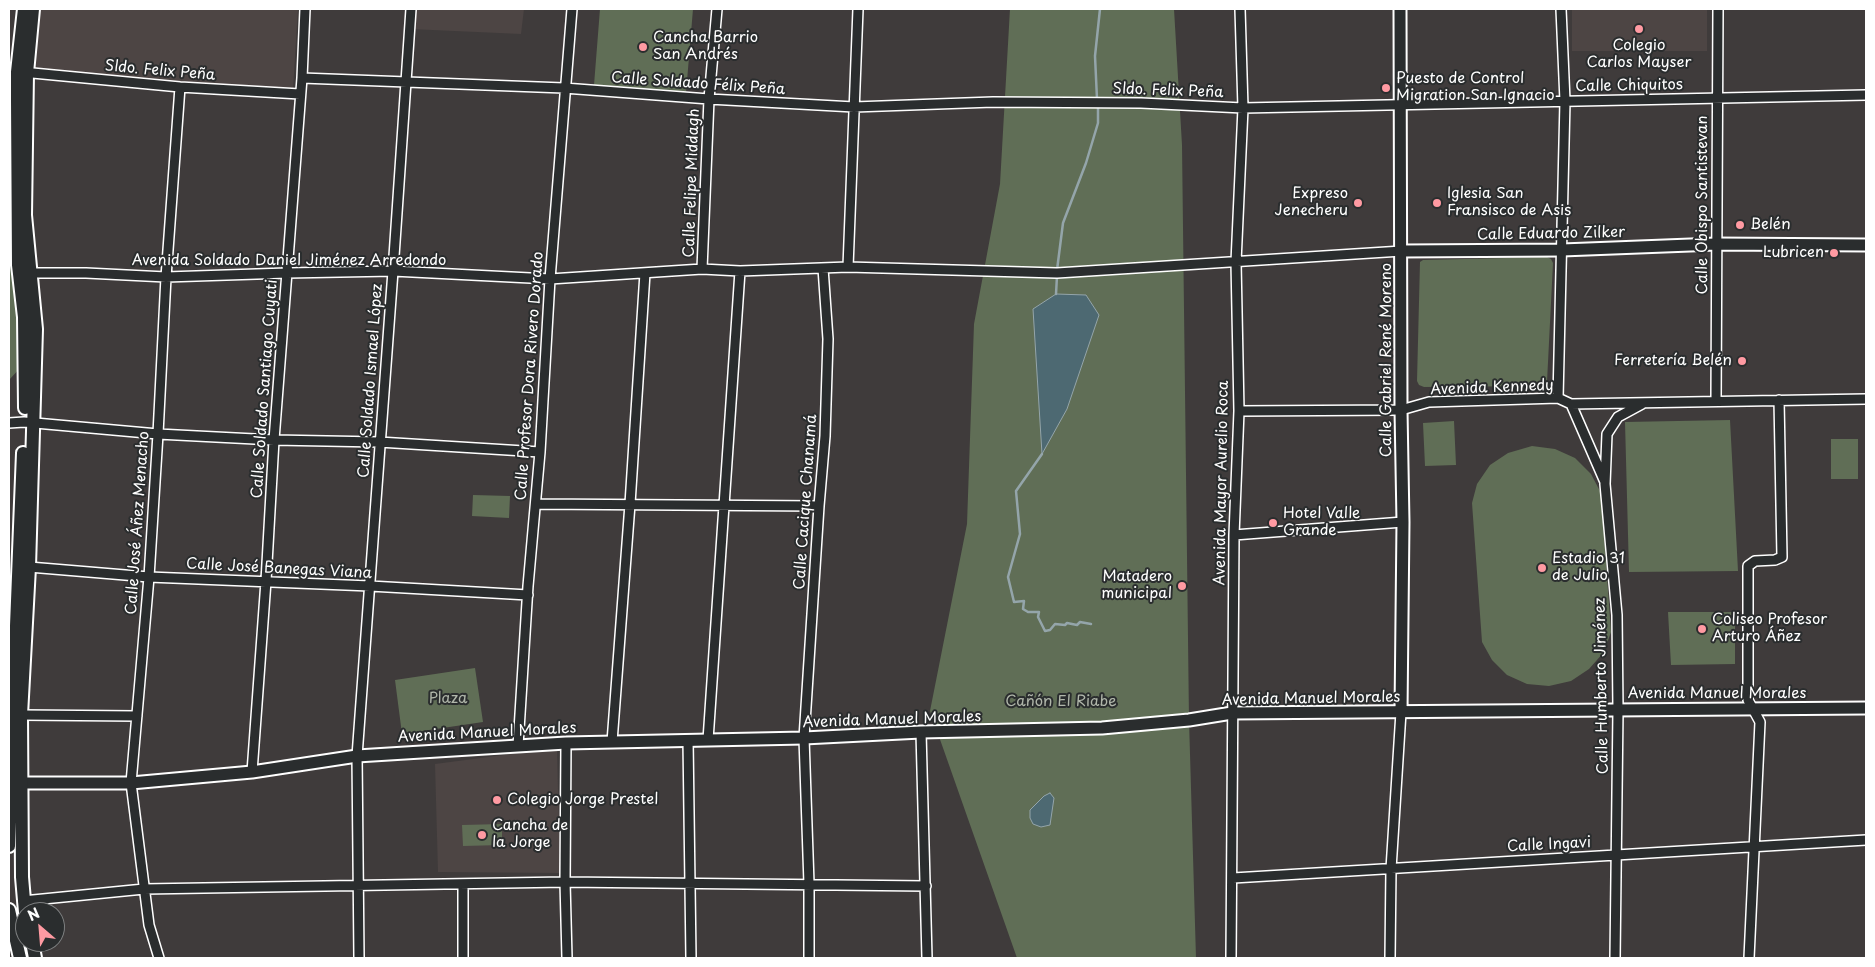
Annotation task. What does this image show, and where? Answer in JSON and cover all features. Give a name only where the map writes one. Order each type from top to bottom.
[{"type":"main road","points":[[22,72],[24,9]]},
{"type":"main road","points":[[29,422],[24,326],[18,265],[17,102],[34,9]]},
{"type":"main road","points":[[16,783],[15,700],[19,566],[36,330],[17,102]]},
{"type":"main road","points":[[9,846],[22,715],[15,700]]},
{"type":"main road","points":[[13,803],[23,902]]},
{"type":"main road","points":[[9,910],[20,958]]},
{"type":"street","name":"Calle Soldado Santiago Cuyati","points":[[252,772],[274,440],[302,78],[305,9]]},
{"type":"street","name":"Calle Soldado Ismael López","points":[[359,958],[357,756],[394,271],[411,9]]},
{"type":"street","name":"Calle Profesor Dora Rivero Dorado","points":[[518,746],[540,452],[550,279],[564,88],[572,9]]},
{"type":"street","name":"Calle Felipe Middagh","points":[[702,269],[709,99],[717,9]]},
{"type":"street","points":[[848,267],[858,9]]},
{"type":"street","name":"Avenida Mayor Aurelio Roca","points":[[1231,958],[1234,535],[1239,411],[1236,262],[1243,108],[1240,9]]},
{"type":"street","name":"Calle Gabriel René Moreno","points":[[1400,9],[1403,522],[1401,712]]},
{"type":"street","points":[[1558,398],[1565,101],[1562,9]]},
{"type":"street","name":"Calle Obispo Santistevan","points":[[1716,401],[1718,9]]},
{"type":"street","name":"Sldo. Felix Peña","points":[[22,72],[180,87],[300,94]]},
{"type":"street","name":"Calle Soldado Félix Peña","points":[[302,78],[564,88],[854,107],[993,102],[1092,102]]},
{"type":"street","name":"Calle José Áñez Menacho","points":[[159,958],[149,925],[130,783],[148,577],[166,277],[180,87]]},
{"type":"street","name":"Calle Chiquitos","points":[[1243,108],[1866,95]]},
{"type":"street","name":"Sldo. Felix Peña","points":[[1092,102],[1243,108]]},
{"type":"street","name":"Calle Eduardo Zilker","points":[[848,267],[1057,273],[1402,251],[1562,250],[1716,244],[1866,245]]},
{"type":"street","name":"Avenida Soldado Daniel Jiménez Arredondo","points":[[31,273],[86,273],[166,277],[394,271],[550,279],[702,269],[740,271],[848,267]]},
{"type":"street","name":"Calle Cacique Chanamá","points":[[809,958],[809,884],[804,738],[818,506],[826,436],[828,339],[822,268]]},
{"type":"street","points":[[708,740],[740,271]]},
{"type":"street","points":[[612,742],[645,273]]},
{"type":"street","name":"Avenida Kennedy","points":[[1239,411],[1401,410],[1429,402],[1558,398],[1571,404],[1866,399]]},
{"type":"street","points":[[1749,958],[1760,722],[1748,700],[1748,566],[1756,561],[1775,560],[1782,557],[1779,400]]},
{"type":"street","name":"Calle Humberto Jiménez","points":[[1615,958],[1618,710],[1617,615],[1606,484],[1607,434],[1618,417],[1644,402]]},
{"type":"street","points":[[1571,404],[1606,484]]},
{"type":"street","points":[[9,423],[29,422],[158,434],[274,440],[380,442],[540,452]]},
{"type":"street","points":[[536,504],[818,506]]},
{"type":"street","points":[[1234,535],[1403,522]]},
{"type":"street","name":"Calle José Banegas Viana","points":[[19,566],[148,577],[370,586],[528,596]]},
{"type":"street","name":"Avenida Manuel Morales","points":[[16,783],[130,783],[252,772],[357,756],[566,743],[804,738],[921,732],[1102,728],[1189,720],[1232,713],[1866,708]]},
{"type":"street","points":[[1390,958],[1391,868],[1401,712]]},
{"type":"street","points":[[22,715],[137,716]]},
{"type":"street","points":[[921,732],[927,958]]},
{"type":"street","points":[[688,740],[691,958]]},
{"type":"street","points":[[566,743],[565,882],[567,958]]},
{"type":"street","name":"Calle Ingavi","points":[[1232,878],[1866,840]]},
{"type":"street","points":[[57,902],[144,889],[565,882],[926,886]]},
{"type":"street","points":[[463,884],[463,958]]},
{"type":"shaded area","points":[[32,9],[298,9],[293,90],[27,73]]},
{"type":"shaded area","points":[[411,9],[524,9],[521,34],[410,29]]},
{"type":"shaded area","name":"Colegio Carlos Mayser","points":[[1572,9],[1707,9],[1707,51],[1572,51]]},
{"type":"shaded area","name":"Colegio Jorge Prestel","points":[[557,748],[560,873],[438,872],[435,764]]},
{"type":"green space","name":"Cancha Barrio San Andrés","points":[[600,9],[693,9],[686,93],[594,85]]},
{"type":"green space","name":"Cañón El Riabe","points":[[1010,9],[1174,9],[1182,145],[1189,720],[1196,958],[1017,958],[930,711],[967,524],[974,324],[1000,184]]},
{"type":"green space","points":[[9,168],[25,272],[22,366],[9,380]]},
{"type":"green space","points":[[1547,257],[1553,263],[1547,382],[1543,386],[1424,387],[1419,385],[1417,381],[1420,262],[1423,260]]},
{"type":"green space","points":[[1730,420],[1738,571],[1629,572],[1625,422]]},
{"type":"green space","points":[[1454,421],[1456,465],[1425,466],[1423,423]]},
{"type":"green space","points":[[1831,439],[1858,439],[1858,479],[1831,479]]},
{"type":"green space","name":"Estadio 31 de Julio","points":[[1532,446],[1555,449],[1575,458],[1591,474],[1601,493],[1611,632],[1604,652],[1589,669],[1571,681],[1549,686],[1527,684],[1507,675],[1492,660],[1482,642],[1472,503],[1477,484],[1490,465],[1508,453]]},
{"type":"green space","points":[[473,495],[510,496],[509,518],[472,516]]},
{"type":"green space","name":"Coliseo Profesor Arturo Áñez","points":[[1668,612],[1735,612],[1735,664],[1671,665]]},
{"type":"green space","name":"Plaza","points":[[475,668],[483,722],[402,734],[395,680]]},
{"type":"green space","name":"Cancha de la Jorge","points":[[502,824],[502,845],[463,846],[462,825]]},
{"type":"water","points":[[1056,294],[1086,295],[1099,315],[1067,409],[1042,454],[1033,309]]},
{"type":"water","points":[[1050,793],[1054,798],[1050,825],[1041,827],[1033,824],[1030,818],[1030,810],[1044,796]]},
{"type":"waterway","points":[[1097,99],[1095,56],[1100,9]]},
{"type":"waterway","points":[[1057,270],[1063,223],[1086,163],[1098,123],[1098,105]]},
{"type":"waterway","points":[[1056,294],[1057,276]]},
{"type":"waterway","points":[[1042,454],[1016,491],[1020,534],[1008,577],[1014,602],[1024,601],[1023,609],[1028,612],[1039,612],[1038,617],[1045,631],[1050,630],[1055,624],[1065,625],[1067,623],[1077,625],[1080,622],[1091,624]]},
{"type":"place","name":"Colegio Carlos Mayser","points":[[1639,29]]},
{"type":"place","name":"Cancha Barrio San Andrés","points":[[643,47]]},
{"type":"place","name":"Puesto de Control Migration San Ignacio","points":[[1386,88]]},
{"type":"place","name":"Expreso Jenecheru","points":[[1358,203]]},
{"type":"place","name":"Iglesia San Fransisco de Asis","points":[[1437,203]]},
{"type":"place","name":"Belén","points":[[1740,225]]},
{"type":"place","name":"Lubricen","points":[[1834,253]]},
{"type":"place","name":"Ferretería Belén","points":[[1742,361]]},
{"type":"place","name":"Hotel Valle Grande","points":[[1273,523]]},
{"type":"place","name":"Estadio 31 de Julio","points":[[1542,568]]},
{"type":"place","name":"Matadero municipal","points":[[1182,586]]},
{"type":"place","name":"Coliseo Profesor Arturo Áñez","points":[[1702,629]]},
{"type":"place","name":"Colegio Jorge Prestel","points":[[497,800]]},
{"type":"place","name":"Cancha de la Jorge","points":[[482,835]]}]
